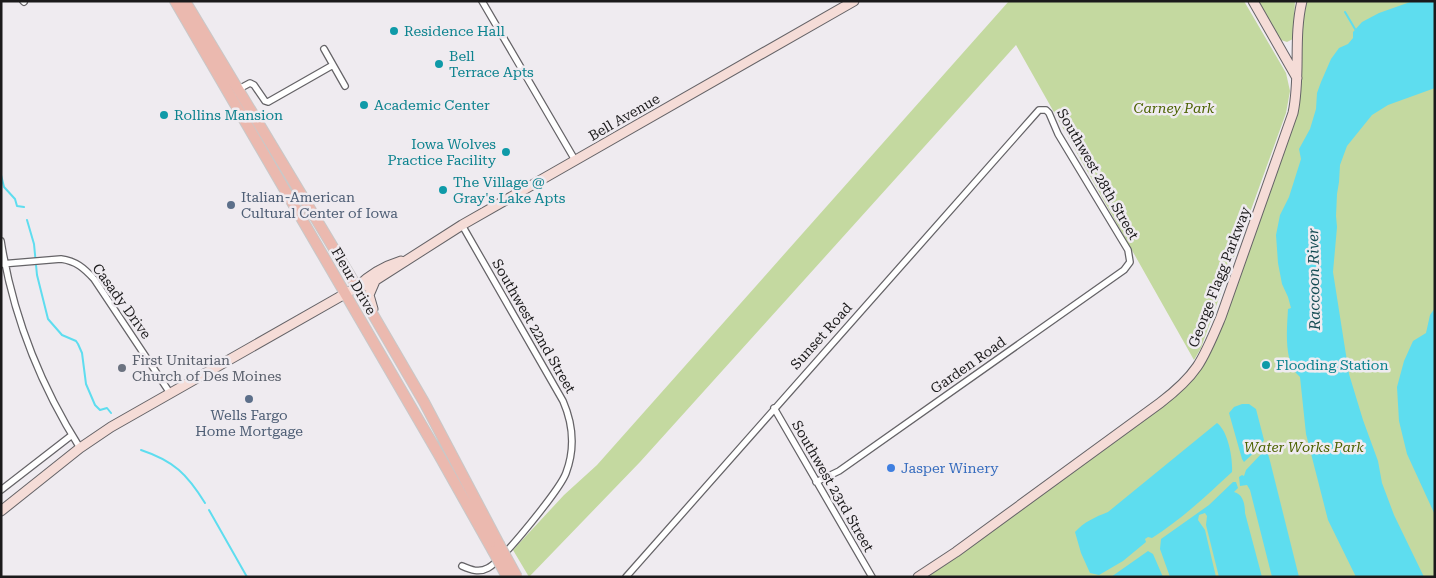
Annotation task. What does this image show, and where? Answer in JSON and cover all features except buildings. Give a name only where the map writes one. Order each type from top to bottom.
[{"type":"main road","name":"Fleur Drive","points":[[174,1],[357,287],[427,409],[496,548],[507,577]]},
{"type":"main road","name":"Fleur Drive","points":[[185,1],[233,92],[439,455],[496,548],[517,577]]},
{"type":"street","points":[[482,1],[575,160]]},
{"type":"street","name":"Bell Avenue","points":[[357,287],[368,285],[375,281],[462,225],[854,1]]},
{"type":"street","points":[[1253,1],[1298,78]]},
{"type":"street","name":"George Flagg Parkway","points":[[918,577],[956,552],[1179,389],[1194,373],[1209,348],[1221,317],[1293,112],[1298,78],[1299,16],[1302,1]]},
{"type":"street","points":[[324,50],[345,86]]},
{"type":"street","points":[[233,92],[250,83],[254,85],[265,101],[268,102],[333,66]]},
{"type":"street","name":"Southwest 28th Street","points":[[1036,114],[1042,109],[1049,113],[1058,134],[1128,250],[1130,262]]},
{"type":"street","name":"Sunset Road","points":[[626,577],[1036,114]]},
{"type":"street","name":"Southwest 22nd Street","points":[[462,225],[563,401],[571,428],[572,446],[566,474],[562,482],[510,548],[486,569],[476,571],[462,566]]},
{"type":"street","points":[[1,241],[3,263],[25,340],[36,368],[80,448]]},
{"type":"street","name":"Bell Avenue","points":[[1,511],[80,448],[111,427],[357,287],[364,280],[390,265],[409,258]]},
{"type":"street","name":"Casady Drive","points":[[3,263],[70,260],[84,268],[94,279],[170,393]]},
{"type":"street","name":"Garden Road","points":[[816,482],[839,471],[1124,270],[1130,262]]},
{"type":"street","points":[[375,281],[371,289],[370,300],[383,332]]},
{"type":"street","name":"Southwest 23rd Street","points":[[774,408],[872,577]]},
{"type":"street","points":[[1,490],[72,435]]},
{"type":"green space","name":"Carney Park","points":[[1009,1],[1244,1],[1286,73],[1290,91],[1286,113],[1201,348],[1194,360],[1016,45],[640,462],[529,577],[513,550],[564,495],[597,465]]},
{"type":"green space","points":[[1258,1],[1295,1],[1293,39],[1287,42],[1281,40]]},
{"type":"green space","name":"Water Works Park","points":[[1306,1],[1435,1],[1435,577],[928,577],[1181,391],[1199,369],[1221,327],[1291,131],[1301,14]]},
{"type":"water","name":"Raccoon River","points":[[1413,1],[1435,1],[1435,88],[1388,105],[1372,115],[1347,146],[1340,165],[1333,272],[1349,374],[1378,461],[1382,483],[1394,515],[1424,577],[1356,577],[1328,520],[1306,434],[1300,377],[1295,371],[1288,355],[1288,309],[1291,308],[1282,284],[1276,235],[1280,215],[1289,197],[1301,159],[1299,149],[1310,129],[1316,109],[1317,93],[1331,59],[1339,48],[1348,44],[1353,38],[1353,32],[1362,22],[1379,13]]},
{"type":"water","points":[[1435,308],[1435,515],[1407,454],[1399,421],[1397,387],[1404,361],[1413,341],[1426,333],[1430,315]]},
{"type":"water","points":[[1249,404],[1256,409],[1264,440],[1258,449],[1244,462],[1229,413],[1234,407]]},
{"type":"water","points":[[1217,423],[1227,438],[1232,460],[1232,472],[1174,523],[1152,538],[1148,537],[1145,539],[1146,542],[1123,561],[1099,575],[1090,573],[1081,553],[1075,532],[1090,520],[1108,512]]},
{"type":"water","points":[[1262,453],[1268,454],[1299,577],[1272,577],[1250,490],[1247,485],[1240,486],[1239,477],[1244,476],[1246,470]]},
{"type":"water","points":[[1233,482],[1236,482],[1238,488],[1234,492],[1240,495],[1244,503],[1262,577],[1219,577],[1206,525],[1207,516],[1205,513],[1199,515],[1198,520],[1205,530],[1216,577],[1170,577],[1160,549],[1161,539],[1209,505]]},
{"type":"water","points":[[1148,551],[1153,554],[1163,577],[1111,577]]},
{"type":"waterway","points":[[1345,12],[1355,29]]},
{"type":"waterway","points":[[1,175],[4,187],[15,199],[17,206],[24,207]]},
{"type":"waterway","points":[[27,220],[34,244],[37,275],[48,319],[62,335],[76,341],[82,353],[86,384],[95,405],[100,410],[107,408],[111,413]]},
{"type":"waterway","points":[[141,450],[162,459],[179,470],[186,476],[205,503]]},
{"type":"waterway","points":[[209,510],[247,577]]},
{"type":"place","name":"Residence Hall","points":[[394,31]]},
{"type":"place","name":"Bell Terrace Apts","points":[[439,64]]},
{"type":"place","name":"Academic Center","points":[[364,105]]},
{"type":"place","name":"Rollins Mansion","points":[[164,115]]},
{"type":"place","name":"Iowa Wolves Practice Facility","points":[[506,152]]},
{"type":"place","name":"The Village @ Gray's Lake Apts","points":[[443,190]]},
{"type":"place","name":"Italian-American Cultural Center of Iowa","points":[[231,205]]},
{"type":"place","name":"Flooding Station","points":[[1266,365]]},
{"type":"place","name":"First Unitarian Church of Des Moines","points":[[122,368]]},
{"type":"place","name":"Wells Fargo Home Mortgage","points":[[249,399]]},
{"type":"place","name":"Jasper Winery","points":[[891,468]]}]
